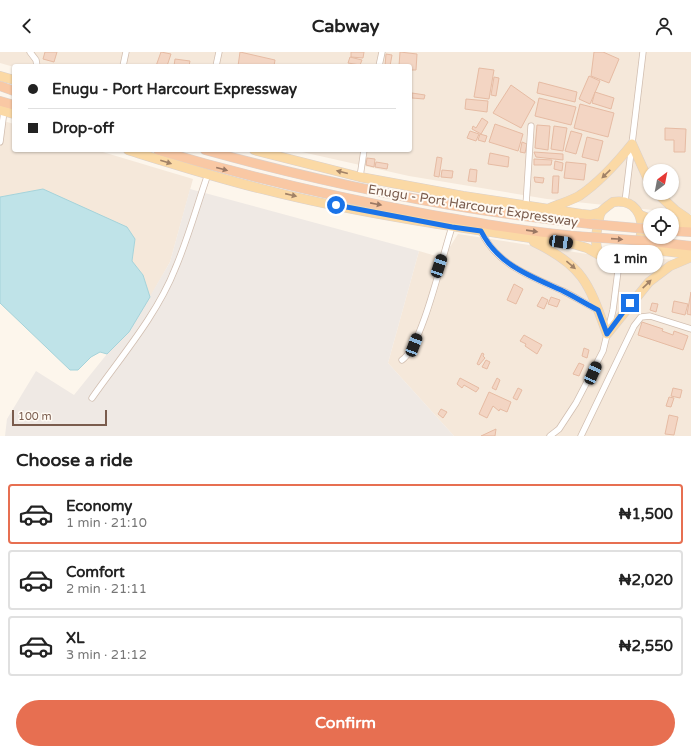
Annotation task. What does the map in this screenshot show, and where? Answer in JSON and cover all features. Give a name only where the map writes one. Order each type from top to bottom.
[{"type":"highway","points":[[0,86],[12,89]]},
{"type":"highway","points":[[0,100],[12,104]]},
{"type":"highway","name":"Enugu - Port Harcourt Expressway","points":[[165,152],[258,178],[356,200],[482,224],[588,237],[691,246]]},
{"type":"highway","name":"Enugu - Port Harcourt Expressway","points":[[212,152],[260,165],[409,199],[591,224],[643,228]]},
{"type":"highway","points":[[356,200],[358,188]]},
{"type":"highway","points":[[679,231],[691,232]]},
{"type":"main road","points":[[0,76],[12,79]]},
{"type":"main road","points":[[2,110],[12,113]]},
{"type":"main road","points":[[549,208],[577,197],[596,184],[632,144],[643,168]]},
{"type":"main road","name":"Enugu - Port Harcourt Expressway","points":[[135,152],[208,174],[312,200],[452,227],[579,246],[601,256]]},
{"type":"main road","name":"Enugu - Port Harcourt Expressway","points":[[262,152],[360,177],[464,196],[586,214],[601,212]]},
{"type":"main road","points":[[664,200],[691,222]]},
{"type":"main road","points":[[630,259],[638,247],[640,236],[640,215],[637,209],[631,204],[625,202],[613,202],[601,212],[596,241],[597,248],[601,256],[611,262],[619,263],[630,259],[639,253],[646,251],[691,256]]},
{"type":"main road","points":[[679,222],[691,222]]},
{"type":"main road","points":[[525,237],[551,250],[573,265],[582,276],[598,310],[607,334]]},
{"type":"main road","points":[[607,334],[649,282],[670,266],[691,256]]},
{"type":"street","points":[[30,52],[36,60],[37,64]]},
{"type":"street","points":[[123,64],[126,52]]},
{"type":"street","points":[[216,64],[219,52]]},
{"type":"street","points":[[379,64],[382,52]]},
{"type":"street","points":[[625,202],[643,52]]},
{"type":"street","points":[[0,142],[2,110]]},
{"type":"street","points":[[526,205],[531,126]]},
{"type":"street","points":[[360,177],[364,152]]},
{"type":"street","points":[[92,398],[148,319],[165,291],[175,270],[208,174]]},
{"type":"street","points":[[402,360],[414,345],[426,316],[452,227]]},
{"type":"street","points":[[481,231],[488,245],[508,263],[534,279],[564,292],[598,310]]},
{"type":"street","points":[[550,436],[563,422],[593,373],[603,351],[613,310],[619,263]]},
{"type":"street","points":[[581,436],[634,326],[641,317],[650,316],[691,329]]},
{"type":"shaded area","points":[[0,52],[691,52],[691,214],[679,213],[679,208],[643,209],[547,199],[409,176],[302,152],[412,152],[412,64],[12,64],[12,66],[0,63]]},
{"type":"shaded area","points":[[0,120],[12,123],[12,152],[103,152],[193,179],[170,262],[150,297],[143,275],[132,261],[135,239],[43,189],[0,197]]},
{"type":"shaded area","points":[[190,189],[419,251],[388,363],[454,436],[5,436],[7,419],[36,371],[74,395],[107,354],[129,332],[170,262]]},
{"type":"shaded area","points":[[458,234],[587,254],[691,261],[691,436],[454,436],[388,363],[419,251],[443,258]]},
{"type":"water","points":[[43,189],[127,227],[135,239],[132,261],[143,275],[150,297],[129,332],[107,354],[100,352],[91,357],[78,370],[70,370],[0,303],[0,197]]},
{"type":"building","points":[[45,52],[57,52],[54,62],[43,59]]},
{"type":"building","points":[[161,52],[171,54],[168,64],[157,64]]},
{"type":"building","points":[[240,52],[275,60],[274,64],[238,64]]},
{"type":"building","points":[[351,52],[364,52],[363,58],[351,57]]},
{"type":"building","points":[[400,52],[417,54],[416,70],[412,70],[412,64],[399,64]]},
{"type":"building","points":[[594,52],[603,52],[619,59],[609,83],[591,76]]},
{"type":"building","points":[[386,54],[392,55],[390,64],[385,64]]},
{"type":"building","points":[[350,57],[362,60],[360,64],[348,63]]},
{"type":"building","points":[[175,59],[190,61],[189,64],[174,64]]},
{"type":"building","points":[[479,68],[494,70],[489,99],[474,97]]},
{"type":"building","points":[[589,76],[600,81],[590,104],[579,99]]},
{"type":"building","points":[[494,77],[499,78],[496,96],[491,95]]},
{"type":"building","points":[[539,82],[577,92],[575,102],[537,93]]},
{"type":"building","points":[[511,85],[535,102],[521,128],[493,113]]},
{"type":"building","points":[[595,92],[614,98],[611,109],[592,103]]},
{"type":"building","points":[[412,93],[425,95],[424,99],[412,98]]},
{"type":"building","points":[[539,98],[576,107],[571,125],[535,116]]},
{"type":"building","points":[[466,99],[488,101],[487,112],[465,109]]},
{"type":"building","points":[[580,104],[614,113],[608,137],[574,128]]},
{"type":"building","points":[[482,118],[488,122],[481,134],[472,129],[473,126],[476,128]]},
{"type":"building","points":[[495,124],[523,134],[518,151],[489,142]]},
{"type":"building","points":[[537,125],[550,126],[548,150],[535,148]]},
{"type":"building","points":[[554,126],[567,128],[563,151],[551,149]]},
{"type":"building","points":[[665,128],[686,129],[685,152],[674,152],[674,140],[665,140]]},
{"type":"building","points":[[470,131],[479,134],[476,141],[467,138]]},
{"type":"building","points":[[571,131],[582,134],[576,154],[565,151]]},
{"type":"building","points":[[480,134],[487,136],[485,142],[478,140]]},
{"type":"building","points":[[587,137],[603,141],[598,161],[582,157]]},
{"type":"building","points":[[522,142],[527,144],[525,153],[520,152]]},
{"type":"building","points":[[534,152],[563,154],[563,160],[536,157]]},
{"type":"building","points":[[490,153],[509,157],[508,167],[488,164]]},
{"type":"building","points":[[437,157],[442,158],[439,177],[434,176]]},
{"type":"building","points":[[367,158],[375,159],[374,167],[366,165]]},
{"type":"building","points":[[534,159],[552,160],[551,165],[534,165]]},
{"type":"building","points":[[555,161],[563,163],[562,171],[554,169]]},
{"type":"building","points":[[376,162],[388,164],[387,169],[375,167]]},
{"type":"building","points":[[566,162],[586,164],[584,180],[564,178]]},
{"type":"building","points":[[470,169],[477,170],[476,182],[468,181]]},
{"type":"building","points":[[442,170],[453,171],[452,178],[441,177]]},
{"type":"building","points":[[553,176],[559,176],[558,193],[552,193]]},
{"type":"building","points":[[534,177],[544,178],[543,183],[535,182]]},
{"type":"building","points":[[514,284],[523,289],[516,304],[507,300]]},
{"type":"building","points":[[691,292],[691,315],[687,314]]},
{"type":"building","points":[[542,297],[548,300],[544,309],[537,306]]},
{"type":"building","points":[[551,297],[560,300],[557,307],[548,304]]},
{"type":"building","points":[[674,301],[688,304],[685,315],[672,312]]},
{"type":"building","points":[[652,303],[658,304],[656,312],[650,310]]},
{"type":"building","points":[[642,322],[663,329],[662,331],[673,335],[674,331],[688,336],[683,350],[638,335]]},
{"type":"building","points":[[524,335],[542,345],[537,354],[525,346],[526,344],[520,341]]},
{"type":"building","points":[[584,348],[589,350],[587,358],[582,356]]},
{"type":"building","points":[[482,353],[484,354],[483,356],[485,358],[479,365],[477,364]]},
{"type":"building","points":[[486,360],[490,362],[487,369],[482,367]]},
{"type":"building","points":[[579,363],[584,365],[579,376],[573,374]]},
{"type":"building","points":[[460,378],[479,388],[476,392],[464,385],[462,388],[457,384]]},
{"type":"building","points":[[497,378],[500,380],[496,390],[492,388]]},
{"type":"building","points":[[518,388],[522,390],[517,400],[513,398]]},
{"type":"building","points":[[673,388],[682,390],[680,398],[671,396]]},
{"type":"building","points":[[489,392],[511,402],[507,412],[500,409],[499,411],[493,406],[487,418],[479,414]]},
{"type":"building","points":[[669,397],[674,398],[671,407],[666,406]]},
{"type":"building","points":[[441,409],[447,412],[443,418],[438,414]]},
{"type":"building","points":[[669,415],[678,417],[674,435],[665,434]]},
{"type":"building","points":[[496,429],[495,436],[481,436]]},
{"type":"route","points":[[336,205],[481,231],[488,245],[508,263],[534,279],[564,292],[598,310],[607,334],[630,303]]}]
